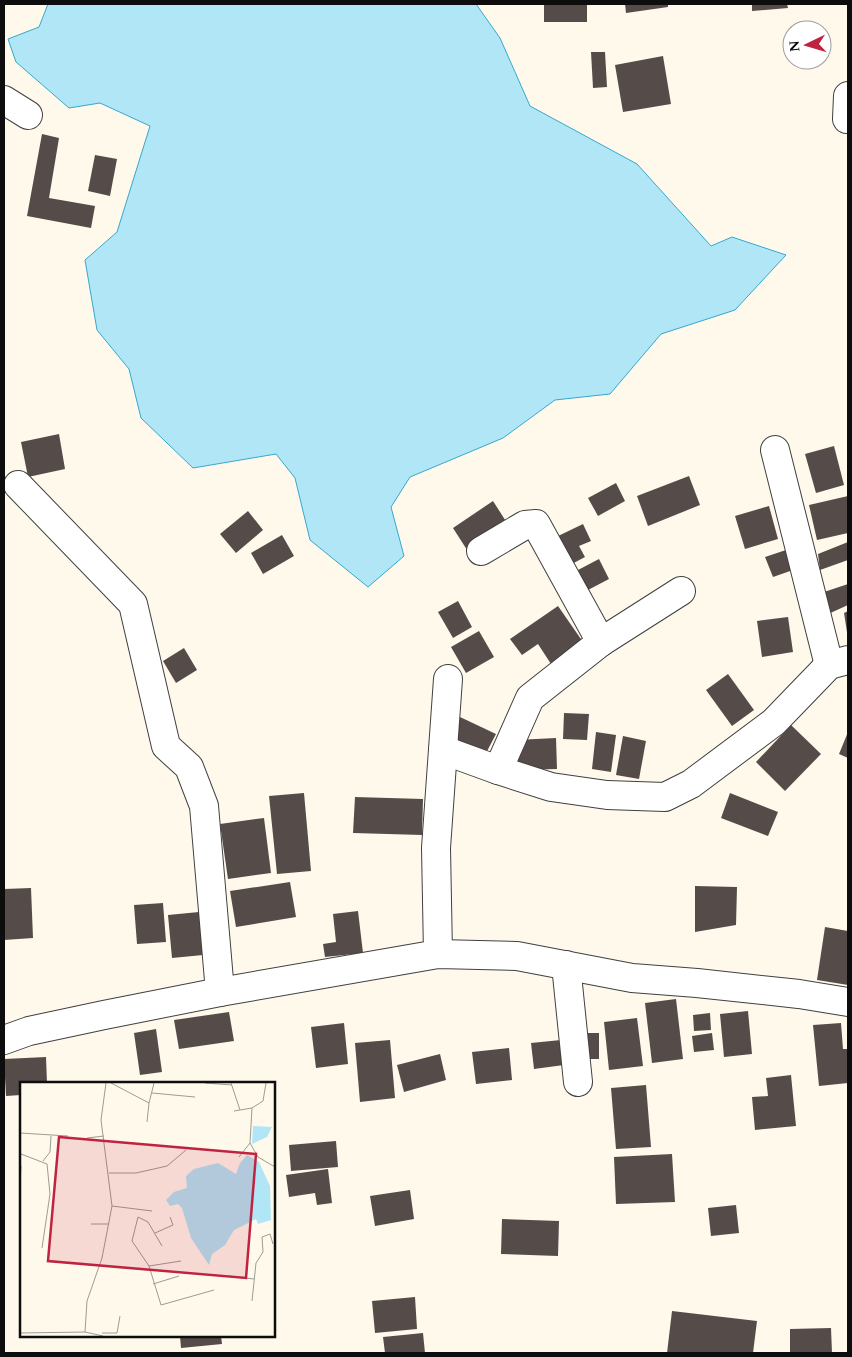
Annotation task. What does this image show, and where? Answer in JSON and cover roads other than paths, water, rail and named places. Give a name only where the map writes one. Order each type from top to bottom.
[{"type":"street","points":[[4,100],[28,115]]},
{"type":"street","points":[[443,750],[551,787],[607,795],[665,796],[691,784],[774,722],[839,662],[775,450]]},
{"type":"street","points":[[18,485],[133,604],[166,746],[190,767],[204,806],[220,992]]},
{"type":"street","points":[[482,551],[525,525],[536,524],[601,642]]},
{"type":"street","points":[[498,770],[530,698],[601,642],[681,591]]},
{"type":"street","points":[[438,954],[436,848],[448,679]]},
{"type":"street","points":[[4,1040],[29,1030],[220,992],[438,954],[517,956],[632,978],[697,982],[848,1002]]},
{"type":"street","points":[[566,965],[578,1082]]},
{"type":"water","points":[[48,4],[476,4],[500,38],[530,106],[637,164],[711,246],[732,237],[786,255],[735,310],[661,334],[610,394],[555,400],[503,438],[410,477],[391,507],[404,556],[368,587],[310,540],[295,478],[276,454],[193,468],[141,418],[129,369],[97,330],[85,260],[117,232],[150,126],[100,103],[69,108],[16,62],[8,39],[39,27]]}]
